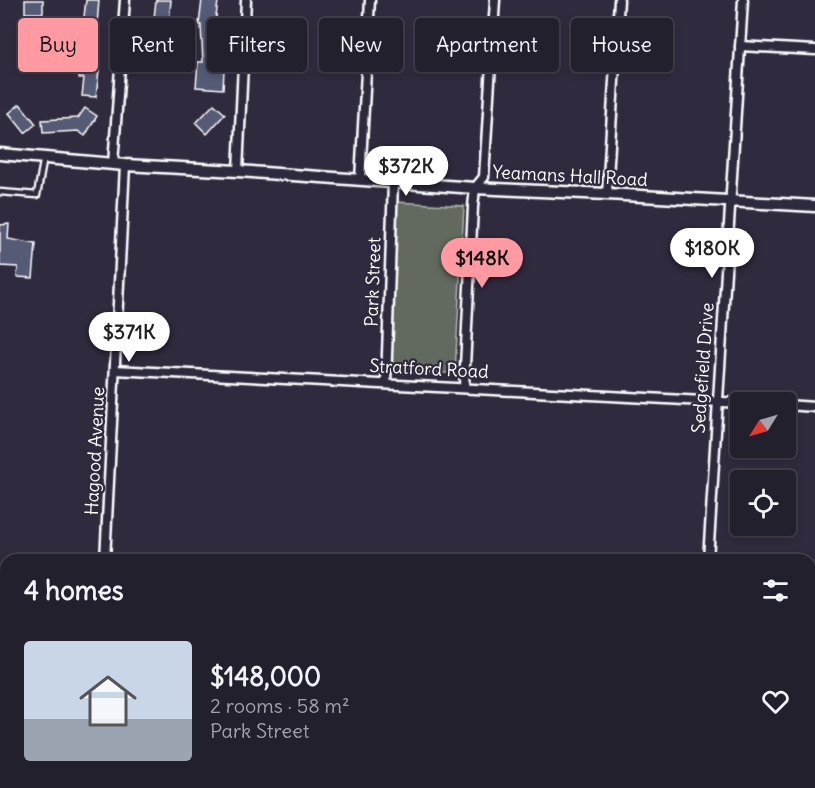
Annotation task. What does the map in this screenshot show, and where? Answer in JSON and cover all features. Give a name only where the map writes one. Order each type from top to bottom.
[{"type":"street","points":[[113,164],[125,0]]},
{"type":"street","points":[[238,171],[246,0]]},
{"type":"street","points":[[360,180],[370,0]]},
{"type":"street","points":[[464,387],[475,188],[484,177],[495,0]]},
{"type":"street","points":[[607,194],[619,0]]},
{"type":"street","name":"Sedgefield Drive","points":[[708,554],[743,0]]},
{"type":"street","points":[[740,46],[815,50]]},
{"type":"street","name":"Yeamans Hall Road","points":[[0,154],[125,165],[475,188],[815,206]]},
{"type":"street","name":"Hagood Avenue","points":[[105,554],[125,165]]},
{"type":"street","name":"Park Street","points":[[386,383],[393,182]]},
{"type":"street","name":"Stratford Road","points":[[115,370],[730,403]]},
{"type":"street","points":[[796,406],[815,407]]},
{"type":"lane","points":[[0,192],[37,195],[44,157]]},
{"type":"green space","points":[[396,202],[464,206],[455,373],[389,373]]},
{"type":"building","points":[[25,0],[43,0],[43,13],[25,13]]},
{"type":"building","points":[[86,0],[99,0],[98,18],[84,18]]},
{"type":"building","points":[[156,0],[171,0],[170,18],[154,18]]},
{"type":"building","points":[[202,0],[218,1],[216,18],[207,18],[207,72],[224,72],[223,89],[196,87],[198,62],[203,62],[201,25],[199,24]]},
{"type":"building","points":[[99,70],[96,97],[82,96],[84,78],[79,78],[79,72],[98,72]]},
{"type":"building","points":[[20,104],[36,124],[25,133],[9,113]]},
{"type":"building","points":[[214,104],[225,114],[207,134],[196,123]]},
{"type":"building","points":[[85,108],[97,116],[85,136],[78,131],[43,133],[42,120],[78,118]]},
{"type":"building","points":[[9,224],[8,239],[36,244],[33,278],[17,277],[18,267],[0,266],[0,225]]}]
